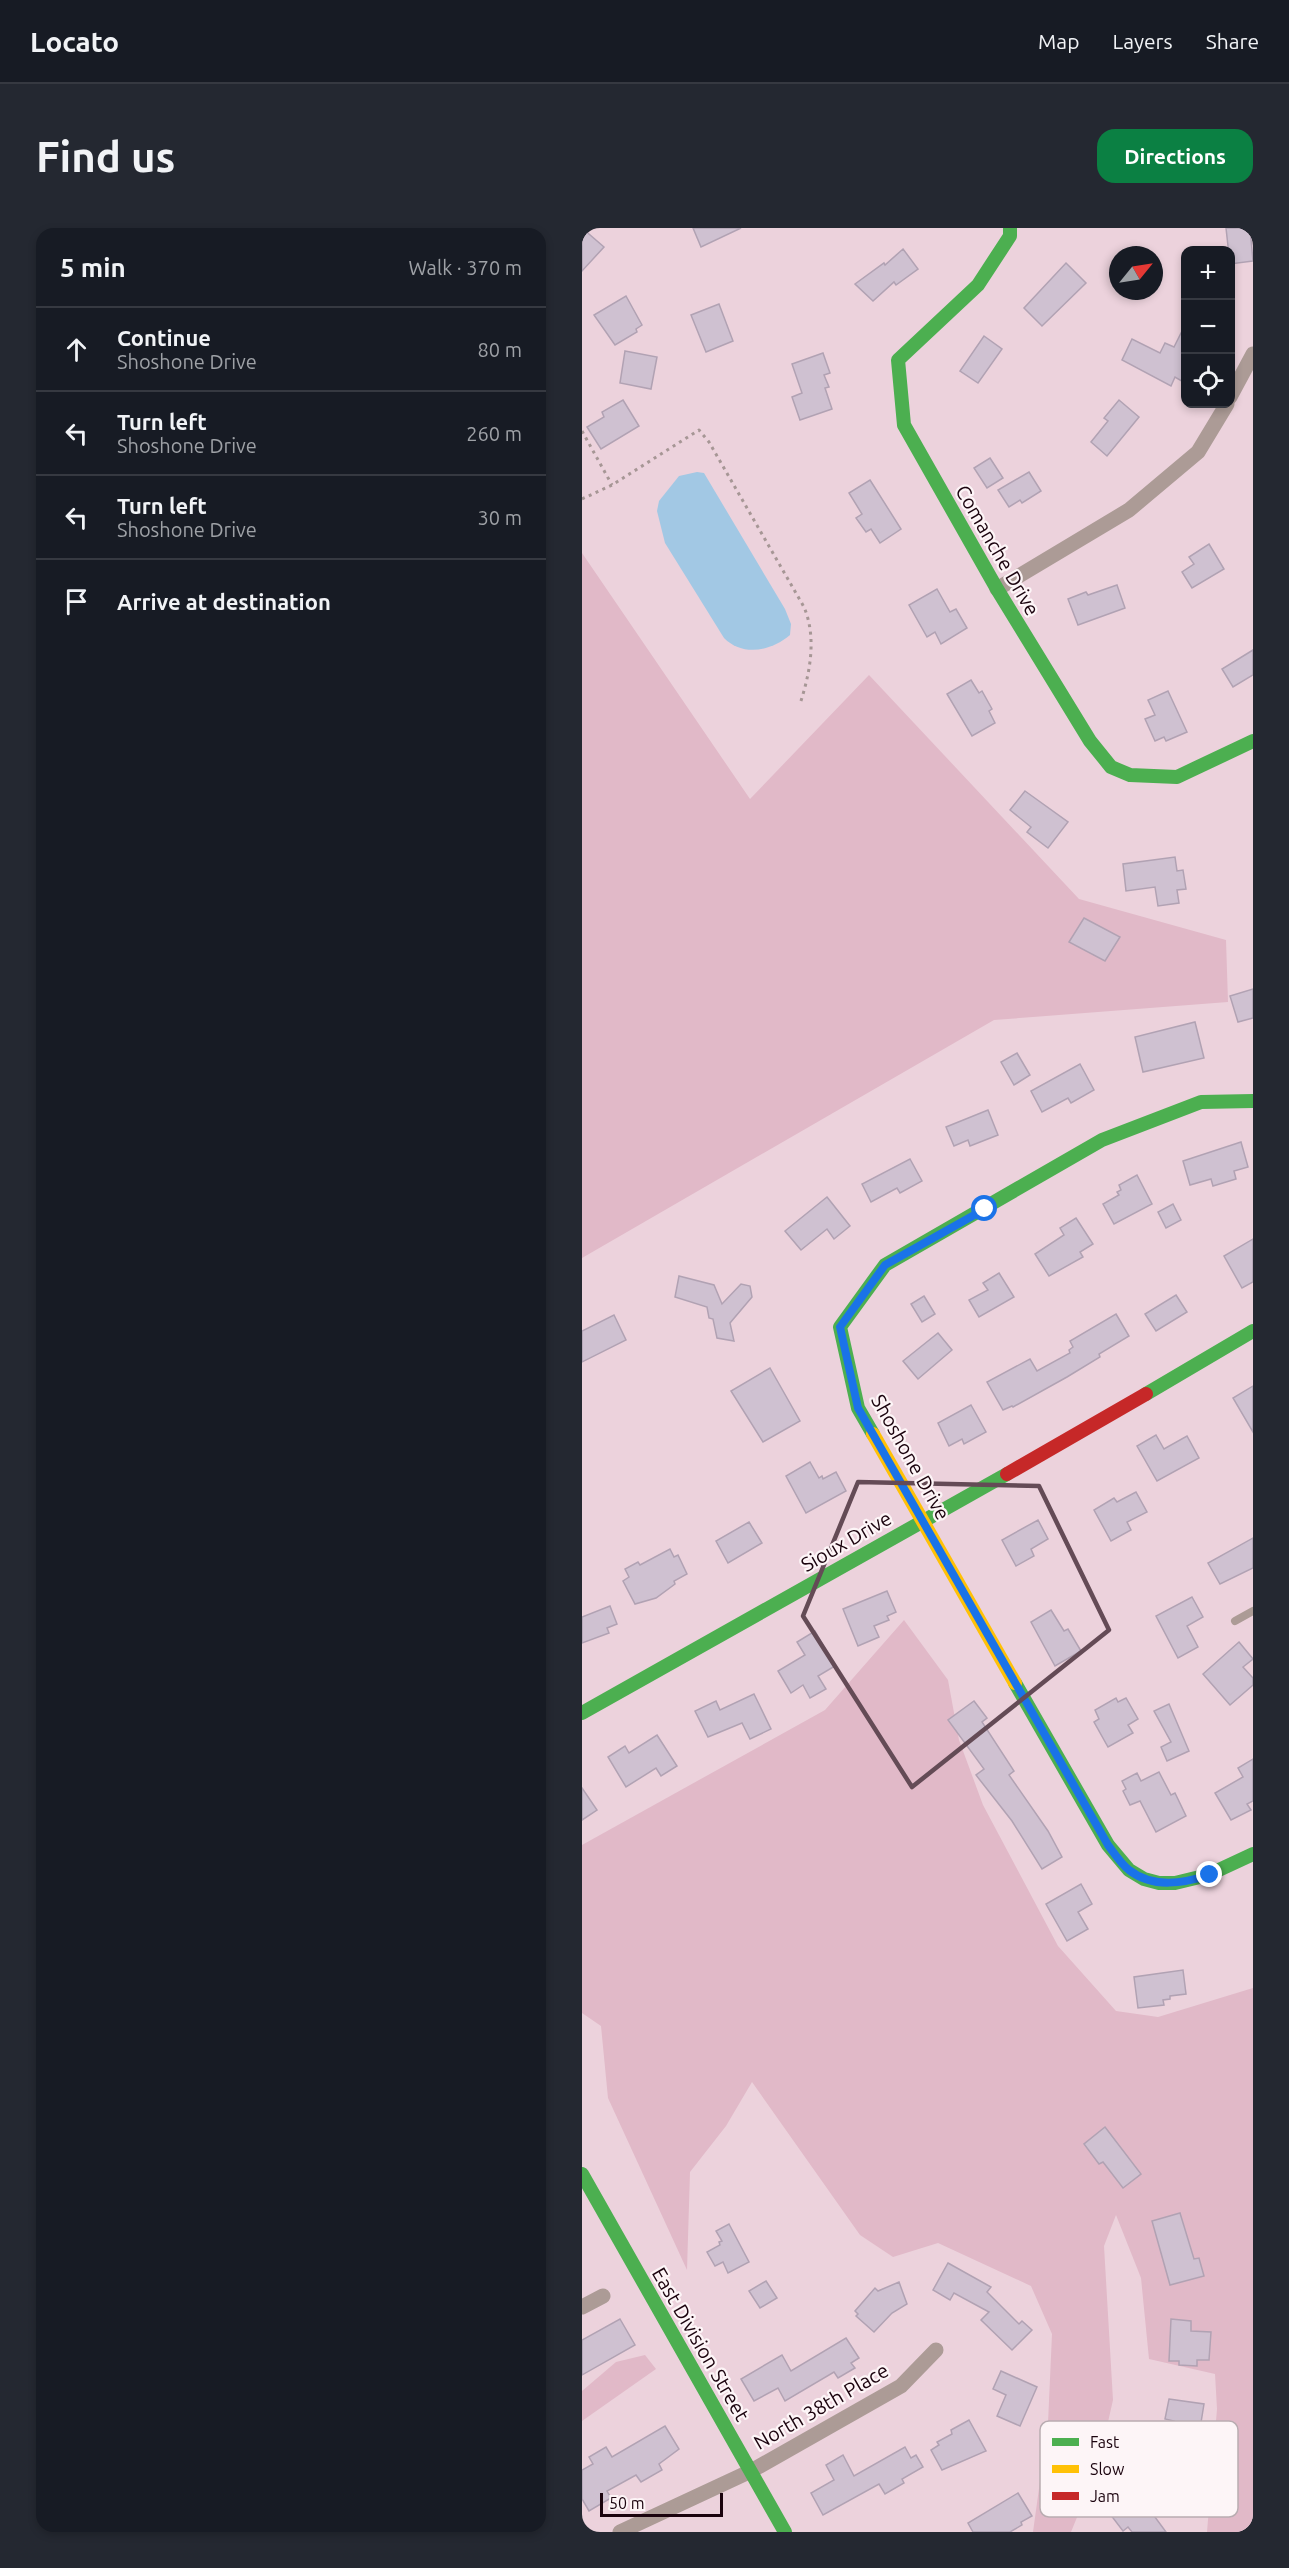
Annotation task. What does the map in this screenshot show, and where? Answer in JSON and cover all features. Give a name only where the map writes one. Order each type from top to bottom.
[{"type":"street","name":"Comanche Drive","points":[[1010,228],[1010,236],[978,285],[898,360],[904,424],[997,589],[1090,741],[1110,767],[1130,775],[1177,777],[1253,741]]},
{"type":"street","points":[[1235,388],[1253,354]]},
{"type":"street","points":[[997,589],[1129,510],[1198,452],[1225,408]]},
{"type":"street","name":"Shoshone Drive","points":[[1253,1101],[1201,1102],[1102,1140],[885,1265],[840,1327],[858,1408],[1108,1845],[1129,1870],[1149,1881],[1181,1883],[1210,1875],[1253,1854]]},
{"type":"street","name":"Sioux Drive","points":[[582,1713],[1100,1421],[1253,1331]]},
{"type":"street","name":"East Division Street","points":[[582,2175],[785,2532]]},
{"type":"street","points":[[582,2307],[603,2296]]},
{"type":"street","name":"North 38th Place","points":[[620,2532],[751,2471],[901,2386],[936,2350]]},
{"type":"lane","points":[[1234,1621],[1253,1611]]},
{"type":"path","points":[[582,499],[612,485],[699,430],[709,442],[792,586],[811,624],[809,675],[800,704]]},
{"type":"path","points":[[582,431],[612,485]]},
{"type":"highlighted area","points":[[858,1482],[1039,1486],[1109,1630],[912,1787],[803,1616]]},
{"type":"shaded area","points":[[582,553],[750,799],[869,675],[1079,899],[1226,940],[1228,1002],[994,1020],[582,1258]]},
{"type":"shaded area","points":[[904,1620],[948,1680],[959,1740],[983,1805],[1058,1946],[1116,2011],[1158,2017],[1253,1988],[1253,2532],[1207,2532],[1208,2517],[1238,2517],[1238,2421],[1216,2421],[1215,2374],[1149,2359],[1141,2278],[1116,2215],[1104,2246],[1113,2400],[1108,2421],[1048,2421],[1052,2334],[1031,2286],[938,2243],[893,2257],[860,2235],[752,2082],[726,2126],[690,2172],[687,2270],[608,2098],[601,2026],[582,2013],[582,1845],[825,1710]]},
{"type":"shaded area","points":[[645,2355],[656,2369],[582,2421],[582,2391],[616,2362]]},
{"type":"shaded area","points":[[1040,2481],[1040,2517],[1077,2517],[1071,2532],[1033,2532]]},
{"type":"water","points":[[697,472],[704,473],[785,609],[791,624],[790,635],[774,645],[748,650],[724,638],[665,543],[657,511],[659,501],[679,476]]},
{"type":"building","points":[[582,228],[604,247],[582,271]]},
{"type":"building","points":[[693,228],[741,228],[701,247]]},
{"type":"building","points":[[1226,228],[1250,228],[1253,261],[1235,263],[1235,246],[1228,246]]},
{"type":"building","points":[[903,249],[918,269],[896,285],[894,282],[873,301],[855,284],[884,263],[885,265]]},
{"type":"building","points":[[1066,263],[1086,283],[1042,326],[1024,308]]},
{"type":"building","points":[[626,296],[642,325],[636,329],[637,332],[615,345],[594,315]]},
{"type":"building","points":[[719,304],[733,341],[706,352],[691,315]]},
{"type":"building","points":[[1181,333],[1181,381],[1175,377],[1171,386],[1122,360],[1132,339],[1160,353],[1165,343],[1174,347]]},
{"type":"building","points":[[984,336],[1002,349],[978,383],[960,371]]},
{"type":"building","points":[[625,351],[657,357],[651,389],[620,383]]},
{"type":"building","points":[[823,353],[830,373],[824,375],[829,387],[825,388],[832,409],[800,420],[792,397],[802,393],[792,364]]},
{"type":"building","points":[[623,400],[639,426],[601,449],[587,427],[604,417],[602,412]]},
{"type":"building","points":[[1119,400],[1139,417],[1107,456],[1091,442],[1108,421],[1104,418]]},
{"type":"building","points":[[990,458],[1003,478],[987,488],[974,468]]},
{"type":"building","points":[[1029,472],[1041,491],[1022,503],[1020,500],[1009,507],[998,490]]},
{"type":"building","points":[[870,480],[901,529],[880,543],[871,529],[866,532],[856,518],[862,514],[849,493]]},
{"type":"building","points":[[1209,544],[1224,569],[1192,588],[1182,572],[1194,564],[1189,557]]},
{"type":"building","points":[[1117,585],[1125,608],[1078,625],[1068,599]]},
{"type":"building","points":[[937,589],[950,612],[956,609],[967,628],[941,644],[935,632],[927,637],[909,605]]},
{"type":"building","points":[[1253,650],[1253,675],[1233,687],[1222,669]]},
{"type":"building","points":[[971,680],[979,693],[982,691],[992,709],[989,711],[995,723],[972,736],[947,694]]},
{"type":"building","points":[[1168,691],[1187,732],[1166,741],[1164,737],[1155,741],[1145,719],[1155,715],[1148,700]]},
{"type":"building","points":[[1025,791],[1068,822],[1048,848],[1027,832],[1031,827],[1010,810]]},
{"type":"building","points":[[1175,857],[1177,871],[1183,870],[1186,889],[1177,890],[1179,903],[1158,906],[1155,887],[1126,891],[1123,864]]},
{"type":"building","points":[[1084,918],[1120,937],[1105,961],[1069,942]]},
{"type":"building","points":[[1253,989],[1253,1018],[1238,1022],[1230,996]]},
{"type":"building","points":[[1195,1022],[1204,1058],[1143,1072],[1135,1037]]},
{"type":"building","points":[[1017,1053],[1030,1075],[1014,1085],[1001,1062]]},
{"type":"building","points":[[1080,1064],[1094,1090],[1071,1103],[1068,1098],[1042,1112],[1031,1091]]},
{"type":"building","points":[[988,1110],[998,1135],[970,1146],[968,1140],[954,1146],[946,1127]]},
{"type":"building","points":[[1241,1142],[1248,1167],[1234,1171],[1236,1179],[1213,1186],[1211,1179],[1190,1185],[1183,1161]]},
{"type":"building","points":[[910,1159],[922,1181],[900,1193],[897,1188],[871,1202],[862,1184]]},
{"type":"building","points":[[1137,1175],[1152,1204],[1114,1224],[1103,1204],[1119,1195],[1117,1192],[1121,1190],[1119,1185]]},
{"type":"building","points":[[827,1197],[850,1226],[834,1239],[827,1229],[801,1250],[785,1231]]},
{"type":"building","points":[[1173,1204],[1181,1220],[1166,1228],[1158,1212]]},
{"type":"building","points":[[1076,1218],[1093,1244],[1080,1252],[1083,1257],[1049,1276],[1035,1254],[1064,1235],[1060,1228]]},
{"type":"building","points":[[1253,1239],[1253,1282],[1242,1288],[1224,1256]]},
{"type":"building","points":[[999,1273],[1014,1297],[979,1317],[969,1300],[988,1290],[983,1283]]},
{"type":"building","points":[[679,1276],[714,1285],[722,1304],[741,1284],[750,1286],[752,1297],[730,1323],[734,1341],[717,1338],[713,1319],[709,1318],[707,1307],[675,1297]]},
{"type":"building","points":[[1176,1295],[1187,1312],[1156,1331],[1145,1314]]},
{"type":"building","points":[[924,1296],[935,1314],[922,1322],[911,1304]]},
{"type":"building","points":[[1116,1314],[1129,1336],[1067,1377],[1013,1407],[1003,1410],[987,1382],[1030,1359],[1037,1371],[1070,1353],[1069,1350],[1073,1347],[1070,1341]]},
{"type":"building","points":[[614,1315],[626,1340],[582,1362],[582,1331]]},
{"type":"building","points":[[938,1333],[952,1350],[918,1379],[903,1361]]},
{"type":"building","points":[[770,1368],[800,1421],[763,1442],[731,1391]]},
{"type":"building","points":[[1253,1386],[1253,1432],[1233,1398]]},
{"type":"building","points":[[971,1405],[986,1432],[964,1444],[962,1439],[949,1446],[938,1423]]},
{"type":"building","points":[[1156,1435],[1164,1449],[1187,1436],[1199,1458],[1157,1481],[1137,1446]]},
{"type":"building","points":[[810,1462],[819,1478],[822,1476],[823,1479],[836,1472],[846,1491],[806,1513],[786,1476]]},
{"type":"building","points":[[1136,1492],[1147,1512],[1127,1522],[1131,1530],[1111,1541],[1094,1510],[1114,1498],[1117,1502]]},
{"type":"building","points":[[1038,1520],[1048,1539],[1031,1549],[1034,1556],[1016,1566],[1002,1540]]},
{"type":"building","points":[[749,1522],[762,1543],[728,1563],[716,1541]]},
{"type":"building","points":[[1253,1538],[1253,1568],[1220,1584],[1208,1563]]},
{"type":"building","points":[[670,1549],[674,1557],[678,1555],[687,1574],[674,1581],[675,1584],[656,1598],[635,1604],[623,1581],[629,1577],[625,1569],[638,1562],[640,1565]]},
{"type":"building","points":[[887,1591],[896,1612],[887,1616],[889,1620],[874,1626],[879,1637],[858,1646],[843,1609]]},
{"type":"building","points":[[1192,1597],[1203,1617],[1187,1626],[1198,1647],[1178,1658],[1156,1616]]},
{"type":"building","points":[[610,1606],[617,1624],[607,1628],[609,1633],[582,1643],[582,1617]]},
{"type":"building","points":[[1051,1610],[1064,1631],[1068,1629],[1081,1651],[1055,1666],[1031,1622]]},
{"type":"building","points":[[815,1631],[835,1666],[818,1676],[826,1689],[810,1698],[803,1685],[791,1693],[778,1671],[805,1655],[797,1642]]},
{"type":"building","points":[[1239,1642],[1253,1659],[1243,1667],[1253,1678],[1253,1685],[1230,1705],[1203,1674]]},
{"type":"building","points":[[754,1694],[771,1729],[750,1739],[742,1723],[708,1737],[695,1711],[716,1701],[720,1710]]},
{"type":"building","points":[[1116,1698],[1118,1702],[1126,1698],[1138,1719],[1128,1725],[1133,1733],[1108,1747],[1094,1722],[1099,1719],[1095,1710]]},
{"type":"building","points":[[974,1701],[987,1718],[982,1722],[1014,1771],[1009,1775],[1048,1831],[1062,1857],[1042,1869],[1012,1821],[976,1775],[984,1769],[948,1720]]},
{"type":"building","points":[[1169,1704],[1189,1751],[1167,1761],[1161,1747],[1171,1742],[1154,1711]]},
{"type":"building","points":[[657,1735],[677,1766],[661,1776],[656,1768],[626,1787],[608,1757],[625,1746],[629,1753]]},
{"type":"building","points":[[1253,1759],[1253,1801],[1247,1804],[1251,1810],[1231,1820],[1215,1793],[1243,1777],[1238,1768]]},
{"type":"building","points":[[1159,1772],[1171,1795],[1175,1793],[1186,1816],[1156,1832],[1140,1801],[1130,1805],[1123,1791],[1126,1789],[1122,1781],[1137,1773],[1141,1781]]},
{"type":"building","points":[[582,1788],[597,1810],[582,1820]]},
{"type":"building","points":[[1081,1884],[1092,1904],[1078,1912],[1088,1929],[1067,1941],[1046,1904]]},
{"type":"building","points":[[1183,1970],[1186,1994],[1170,1996],[1170,1999],[1163,2000],[1164,2005],[1138,2008],[1134,1977]]},
{"type":"building","points":[[1105,2127],[1141,2174],[1123,2188],[1103,2162],[1099,2164],[1084,2144]]},
{"type":"building","points":[[1180,2213],[1194,2259],[1199,2258],[1204,2276],[1170,2285],[1152,2221]]},
{"type":"building","points":[[729,2224],[749,2262],[728,2273],[723,2262],[715,2266],[707,2252],[720,2245],[719,2242],[722,2241],[716,2231]]},
{"type":"building","points":[[948,2263],[991,2287],[987,2292],[1019,2324],[1022,2321],[1032,2330],[1012,2350],[981,2320],[989,2312],[954,2293],[950,2300],[933,2290]]},
{"type":"building","points":[[766,2281],[777,2298],[760,2308],[749,2291]]},
{"type":"building","points":[[899,2282],[907,2304],[892,2313],[874,2332],[856,2316],[858,2314],[855,2311],[875,2288],[878,2291]]},
{"type":"building","points":[[620,2319],[635,2345],[582,2375],[582,2340]]},
{"type":"building","points":[[1171,2319],[1191,2321],[1191,2331],[1211,2332],[1209,2360],[1197,2360],[1197,2366],[1179,2365],[1179,2361],[1169,2361]]},
{"type":"building","points":[[846,2338],[859,2358],[851,2363],[855,2368],[838,2378],[834,2372],[785,2401],[778,2388],[754,2401],[741,2379],[782,2355],[791,2371]]},
{"type":"building","points":[[1001,2371],[1037,2387],[1020,2426],[997,2416],[1006,2395],[993,2389]]},
{"type":"building","points":[[1169,2399],[1204,2404],[1201,2421],[1165,2419]]},
{"type":"building","points":[[969,2420],[986,2451],[942,2470],[931,2450],[939,2445],[937,2442],[952,2434],[951,2430]]},
{"type":"building","points":[[665,2426],[679,2449],[659,2464],[662,2470],[641,2482],[636,2475],[607,2491],[611,2498],[589,2511],[582,2499],[582,2470],[593,2464],[589,2457],[606,2447],[612,2457]]},
{"type":"building","points":[[905,2447],[911,2458],[916,2455],[923,2467],[902,2479],[904,2483],[885,2494],[879,2484],[823,2515],[811,2493],[834,2480],[826,2465],[843,2455],[854,2476]]},
{"type":"building","points":[[1018,2493],[1032,2516],[1021,2522],[1022,2525],[1010,2532],[973,2532],[968,2523]]},
{"type":"building","points":[[1112,2517],[1155,2517],[1166,2532],[1132,2532],[1128,2527],[1123,2531]]},
{"type":"traffic: fast","points":[[1010,228],[1010,236],[978,285],[898,360],[904,425],[997,589],[1090,741],[1111,767],[1130,775],[1177,777],[1253,741]]},
{"type":"traffic: fast","points":[[873,1434],[858,1408],[840,1327],[885,1265],[1102,1140],[1201,1102],[1253,1101]]},
{"type":"traffic: fast","points":[[1146,1394],[1253,1331]]},
{"type":"traffic: fast","points":[[582,1713],[1007,1474]]},
{"type":"traffic: fast","points":[[1015,1683],[1108,1845],[1129,1870],[1144,1879],[1159,1883],[1175,1883],[1208,1875],[1253,1854]]},
{"type":"traffic: fast","points":[[582,2174],[785,2532]]},
{"type":"traffic: slow","points":[[873,1434],[1015,1683]]},
{"type":"traffic: jam","points":[[1007,1474],[1146,1394]]},
{"type":"route","points":[[985,1209],[885,1265],[840,1327],[858,1408],[1108,1845],[1129,1870],[1149,1881],[1181,1883],[1210,1875]]}]
